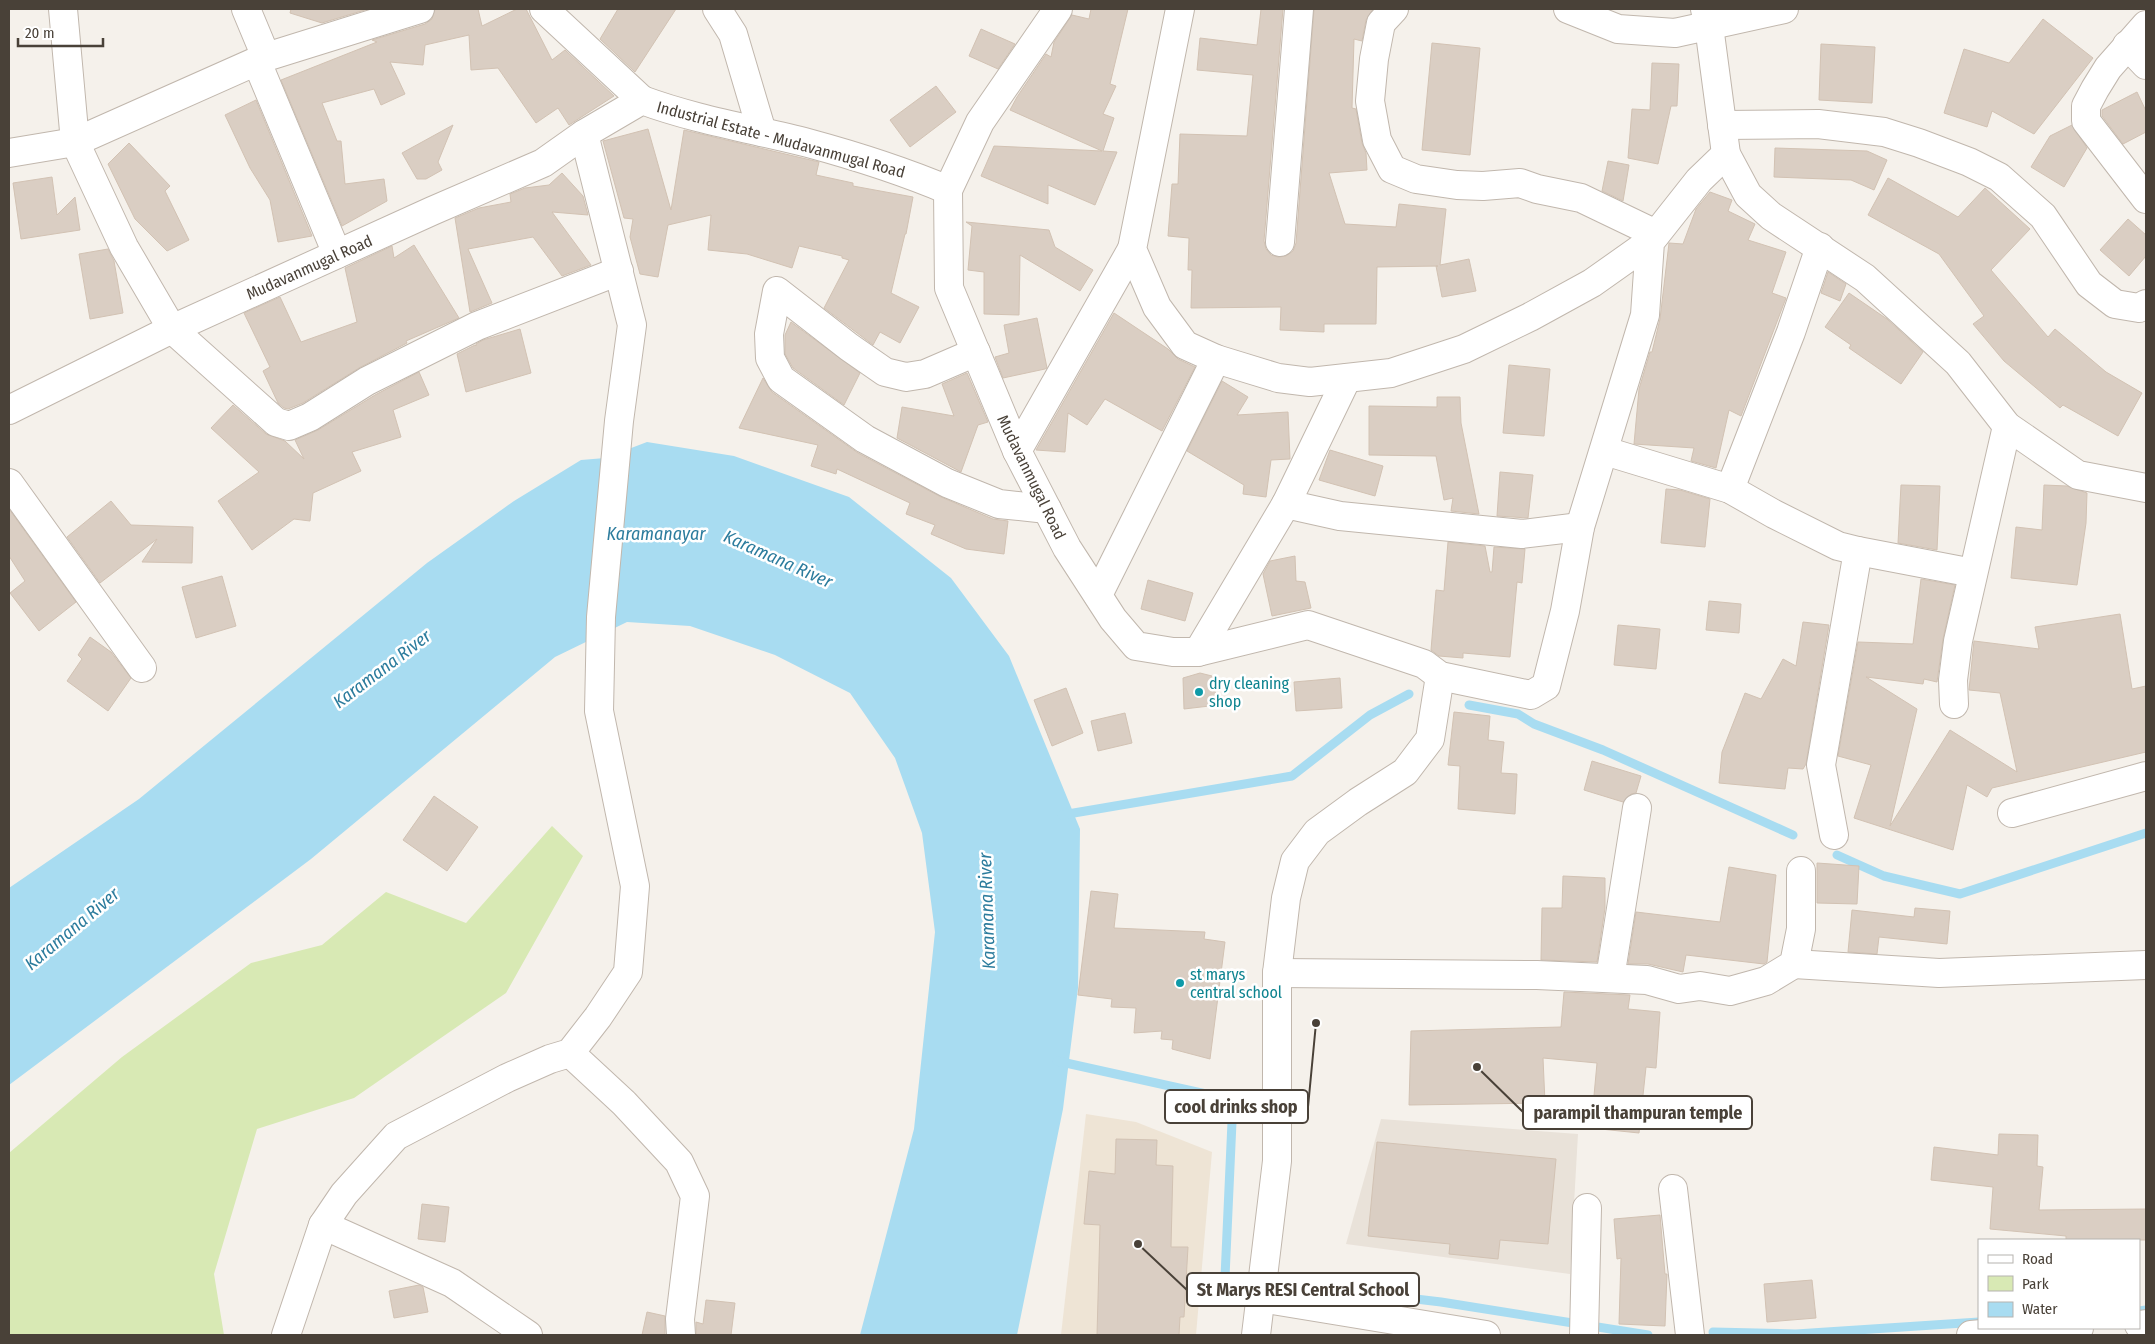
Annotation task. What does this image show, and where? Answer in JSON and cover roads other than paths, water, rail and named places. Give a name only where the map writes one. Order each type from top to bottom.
[{"type":"street","points":[[63,9],[75,142],[124,246],[172,329],[276,422],[289,426],[334,403],[367,381],[477,326],[619,271]]},
{"type":"street","points":[[246,9],[262,60],[337,254]]},
{"type":"street","points":[[9,153],[75,142],[262,60],[372,16],[420,9]]},
{"type":"street","points":[[544,9],[642,100]]},
{"type":"street","points":[[717,9],[734,34],[762,132]]},
{"type":"street","name":"Mudavanmugal Road","points":[[1058,9],[980,122],[948,190],[948,288],[1017,451],[1067,548],[1113,619],[1136,646],[1173,652],[1198,652],[1308,625],[1424,664],[1440,676]]},
{"type":"street","points":[[1017,451],[1132,249],[1180,9]]},
{"type":"street","points":[[1280,242],[1299,9]]},
{"type":"street","points":[[1394,9],[1381,24],[1374,59],[1370,101],[1377,140],[1392,170],[1416,179],[1457,185],[1483,186],[1520,183],[1537,189],[1580,198],[1653,238]]},
{"type":"street","points":[[1568,9],[1618,29],[1675,33],[1707,18],[1784,9]]},
{"type":"street","points":[[1707,18],[1726,154],[1748,195],[1771,216],[1865,278],[1958,363],[2007,426],[2078,474],[2146,488]]},
{"type":"street","points":[[2146,25],[2108,68],[2086,106],[2086,122],[2146,199]]},
{"type":"street","points":[[2128,45],[2146,65]]},
{"type":"street","name":"Industrial Estate - Mudavanmugal Road","points":[[584,134],[642,100],[677,113],[808,143],[907,172],[948,190]]},
{"type":"street","points":[[1722,125],[1818,124],[1884,132],[1969,162],[1999,177],[2043,216],[2089,284],[2116,304],[2139,308],[2146,304]]},
{"type":"street","points":[[286,1335],[323,1225],[344,1194],[396,1136],[507,1078],[550,1059],[570,1053],[598,1017],[628,972],[635,886],[599,711],[600,617],[619,425],[632,325],[584,134]]},
{"type":"street","name":"Mudavanmugal Road","points":[[21,405],[172,329],[543,162],[584,134]]},
{"type":"street","points":[[1132,249],[1158,307],[1185,345],[1216,360],[1278,378],[1310,382],[1391,373],[1464,349],[1530,317],[1592,283],[1653,238],[1699,180],[1726,154]]},
{"type":"street","points":[[1256,1335],[1278,1161],[1277,973],[1286,898],[1295,861],[1317,832],[1358,802],[1405,772],[1430,739],[1440,676],[1531,695],[1546,686],[1565,612],[1580,527],[1605,451],[1645,315],[1653,238]]},
{"type":"street","points":[[1730,489],[1791,332],[1820,247]]},
{"type":"street","points":[[976,352],[925,374],[906,377],[885,372],[849,347],[777,291],[769,334],[770,358],[781,379],[865,439],[947,483],[999,504],[1047,509]]},
{"type":"street","points":[[1098,595],[1216,360]]},
{"type":"street","points":[[1198,652],[1286,504],[1347,378]]},
{"type":"street","points":[[1954,704],[1954,662],[2007,426]]},
{"type":"street","points":[[1605,451],[1730,489],[1774,514],[1838,546],[1973,573]]},
{"type":"street","points":[[9,483],[142,668]]},
{"type":"street","points":[[1286,504],[1340,516],[1522,534],[1580,527]]},
{"type":"street","points":[[1834,835],[1821,765],[1858,551]]},
{"type":"street","points":[[2012,813],[2146,776]]},
{"type":"street","points":[[1610,978],[1637,808]]},
{"type":"street","points":[[1794,964],[1801,929],[1801,870]]},
{"type":"street","points":[[1277,973],[1536,975],[1647,980],[1680,990],[1700,986],[1730,991],[1766,981],[1794,964],[1939,972],[2146,964]]},
{"type":"street","points":[[570,1053],[624,1103],[678,1162],[695,1196],[680,1319],[681,1335]]},
{"type":"street","points":[[1672,1189],[1690,1335]]},
{"type":"street","points":[[1584,1335],[1586,1208]]},
{"type":"street","points":[[323,1225],[452,1283],[528,1335]]},
{"type":"street","points":[[1260,1298],[1486,1335]]},
{"type":"street","points":[[1971,1335],[2036,1329]]},
{"type":"water","name":"Karamanayar","points":[[647,442],[734,456],[849,497],[951,578],[1009,656],[1080,829],[1078,988],[1063,1109],[1017,1335],[860,1335],[914,1129],[935,932],[922,833],[895,758],[850,693],[775,655],[690,626],[627,622],[555,657],[311,859],[9,1085],[9,888],[139,799],[427,563],[514,501],[581,460],[605,458]]},
{"type":"waterway","points":[[1062,815],[1292,776],[1370,715],[1409,694]]},
{"type":"waterway","points":[[1469,705],[1518,714],[1534,724],[1603,750],[1793,835]]},
{"type":"waterway","points":[[1837,855],[1884,876],[1960,894],[2146,833]]},
{"type":"waterway","points":[[1057,1061],[1233,1100],[1225,1277],[1240,1278]]},
{"type":"waterway","points":[[1290,1284],[1441,1302],[1648,1335]]},
{"type":"waterway","points":[[2140,1311],[2146,1310]]},
{"type":"waterway","points":[[1713,1332],[1796,1334],[1978,1322]]},
{"type":"place","name":"dry cleaning shop","points":[[1199,692]]},
{"type":"place","name":"st marys central school","points":[[1180,983]]},
{"type":"place","name":"cool drinks shop","points":[[1316,1023]]},
{"type":"place","name":"parampil thampuran temple","points":[[1477,1067]]},
{"type":"place","name":"St Marys RESI Central School","points":[[1138,1244]]},
{"type":"water label","name":"Karamana River","points":[[778,559]]},
{"type":"water label","name":"Karamana River","points":[[382,669]]},
{"type":"water label","name":"Karamana River","points":[[987,911]]},
{"type":"water label","name":"Karamana River","points":[[72,929]]}]
